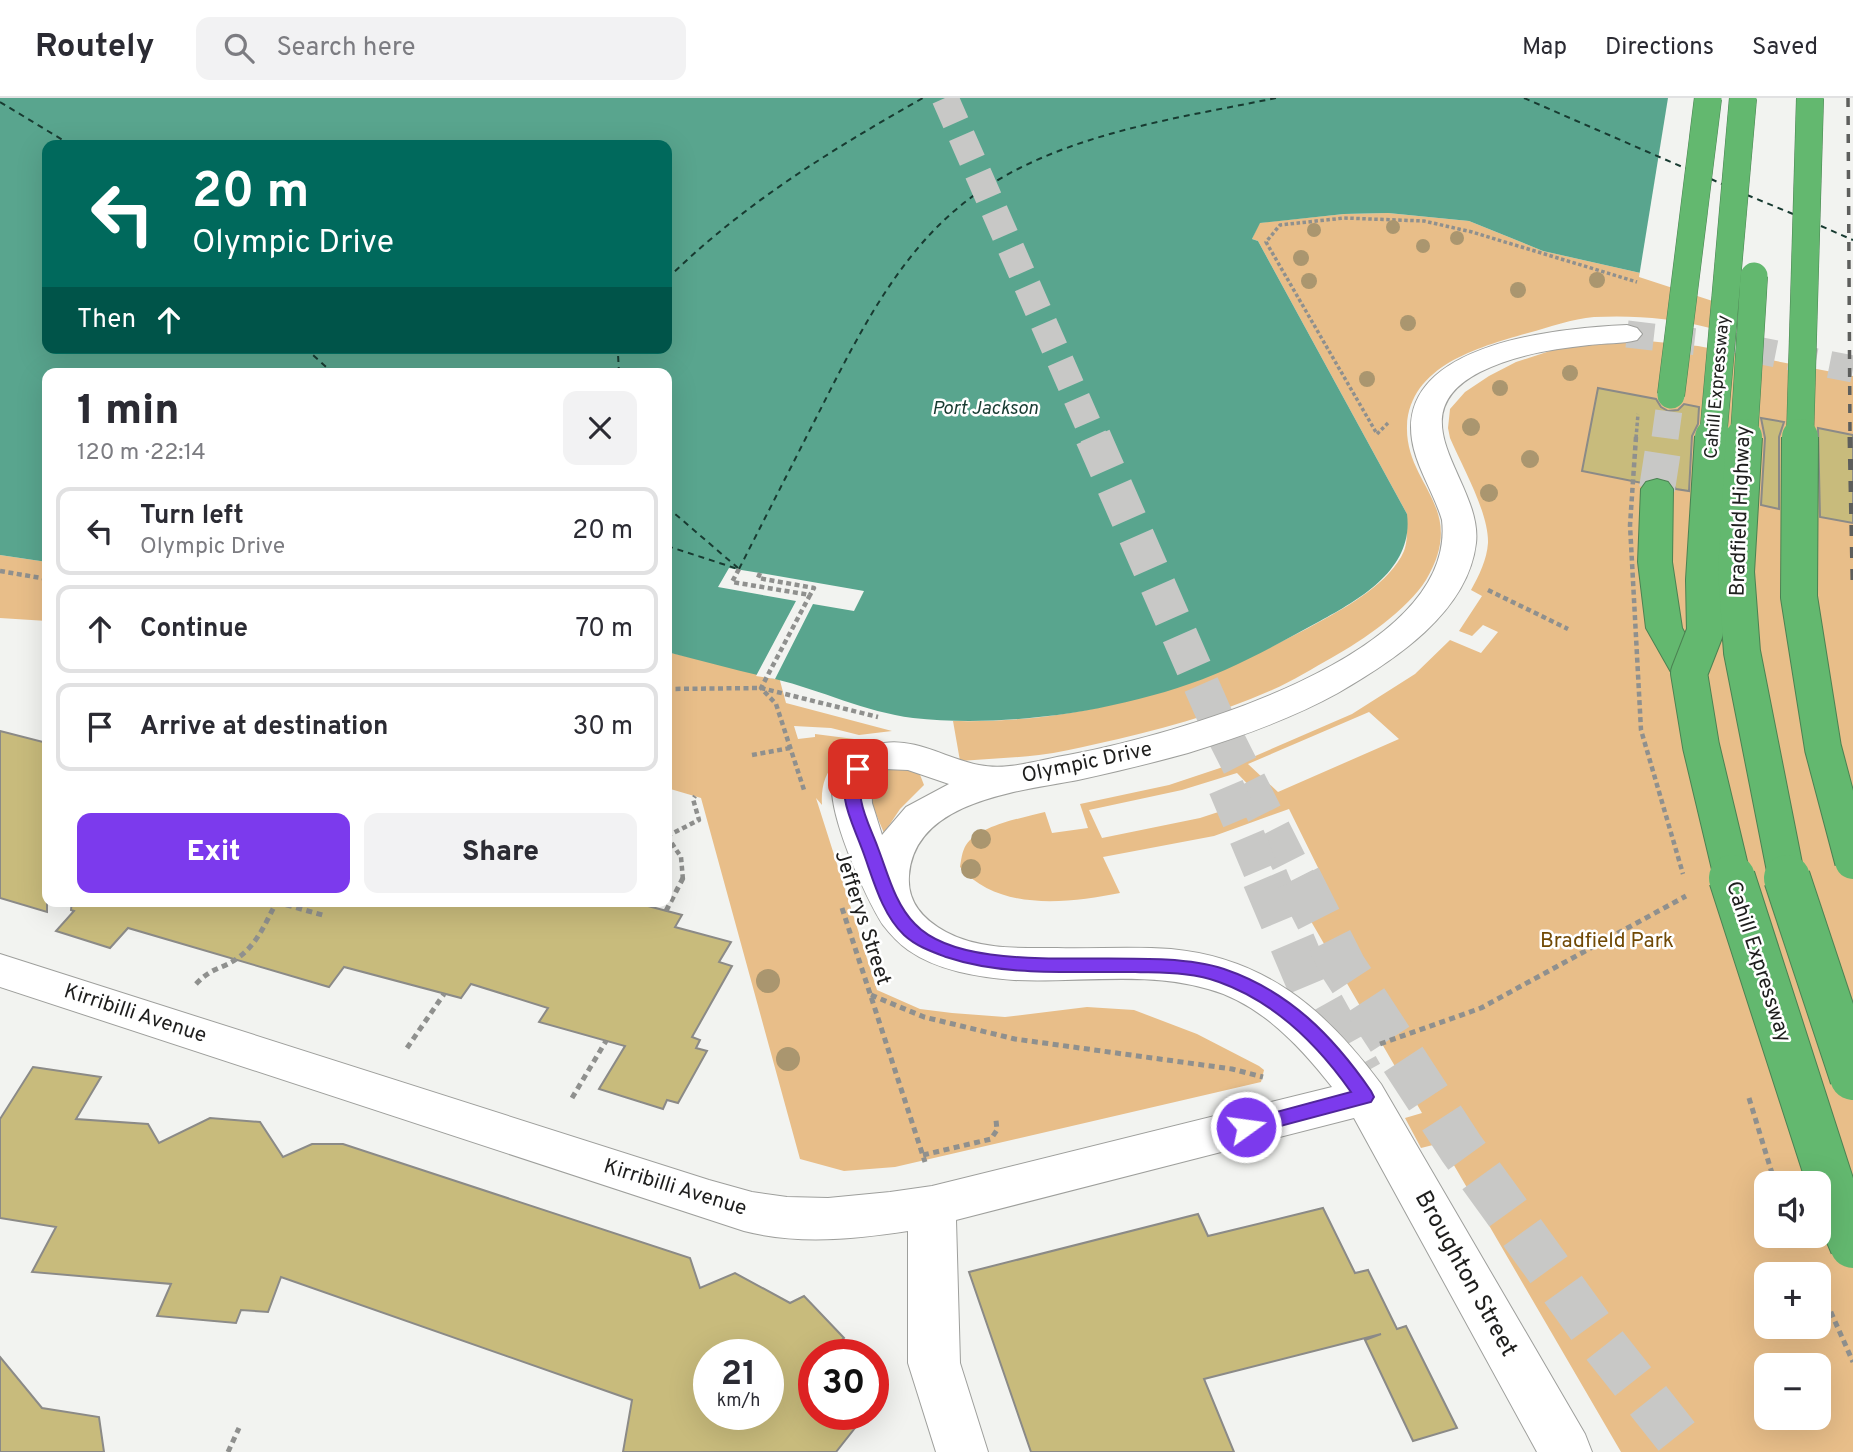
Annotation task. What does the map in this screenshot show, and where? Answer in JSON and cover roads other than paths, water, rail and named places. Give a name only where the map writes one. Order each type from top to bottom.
[{"type":"highway","points":[[1671,395],[1708,98]]},
{"type":"highway","name":"Cahill Expressway","points":[[1689,673],[1705,632],[1704,580],[1712,456],[1743,98]]},
{"type":"highway","name":"Bradfield Highway","points":[[1767,98],[1738,519],[1736,572],[1742,652],[1785,873],[1853,1077]]},
{"type":"highway","points":[[1810,98],[1798,497],[1799,597],[1823,748],[1853,861]]},
{"type":"highway","name":"Cahill Expressway","points":[[1657,489],[1656,562],[1664,628],[1689,673],[1701,746],[1727,862],[1833,1194],[1853,1245]]},
{"type":"street","name":"Olympic Drive","points":[[900,918],[887,877],[893,849],[907,829],[925,813],[958,795],[1005,781],[1120,758],[1230,727],[1282,706],[1364,662],[1399,635],[1427,609],[1446,584],[1460,545],[1455,509],[1426,438],[1424,421],[1437,390],[1465,368],[1518,348],[1577,336],[1627,334]]},
{"type":"street","points":[[1005,781],[964,777],[927,763],[892,755],[869,761],[852,777],[852,800],[900,918],[928,944],[950,953],[1000,963],[1175,966],[1219,974],[1255,989],[1314,1031],[1351,1078]]},
{"type":"street","name":"Kirribilli Avenue","points":[[0,970],[670,1188],[764,1215],[824,1220],[1351,1078]]},
{"type":"street","name":"Broughton Street","points":[[1351,1078],[1566,1452]]},
{"type":"street","points":[[930,1190],[934,1363],[961,1452]]},
{"type":"water","name":"Port Jackson","points":[[0,98],[1853,98],[1645,274],[1543,251],[1469,221],[1388,213],[1344,214],[1260,223],[1252,239],[1258,241],[1407,514],[1407,533],[1402,550],[1394,566],[1368,591],[1297,634],[1225,670],[1190,684],[1113,705],[1072,713],[990,721],[913,718],[878,711],[792,684],[672,653],[672,368],[42,368],[42,561],[0,555]]},
{"type":"tunnel","points":[[945,98],[1094,438]]},
{"type":"tunnel","points":[[1627,334],[1741,347],[1853,369]]},
{"type":"tunnel","points":[[1665,438],[1671,395]]},
{"type":"tunnel","points":[[1093,437],[1214,714],[1298,880]]},
{"type":"tunnel","points":[[1657,489],[1665,437]]},
{"type":"tunnel","points":[[1226,787],[1265,880]]},
{"type":"tunnel","points":[[1265,878],[1311,987],[1360,1075]]},
{"type":"tunnel","points":[[1298,878],[1343,967],[1461,1148],[1597,1336],[1689,1452]]},
{"type":"railway","points":[[1848,98],[1850,438]]},
{"type":"railway","points":[[1850,437],[1853,581]]},
{"type":"park label","name":"Bradfield Park","points":[[1607,941]]}]
